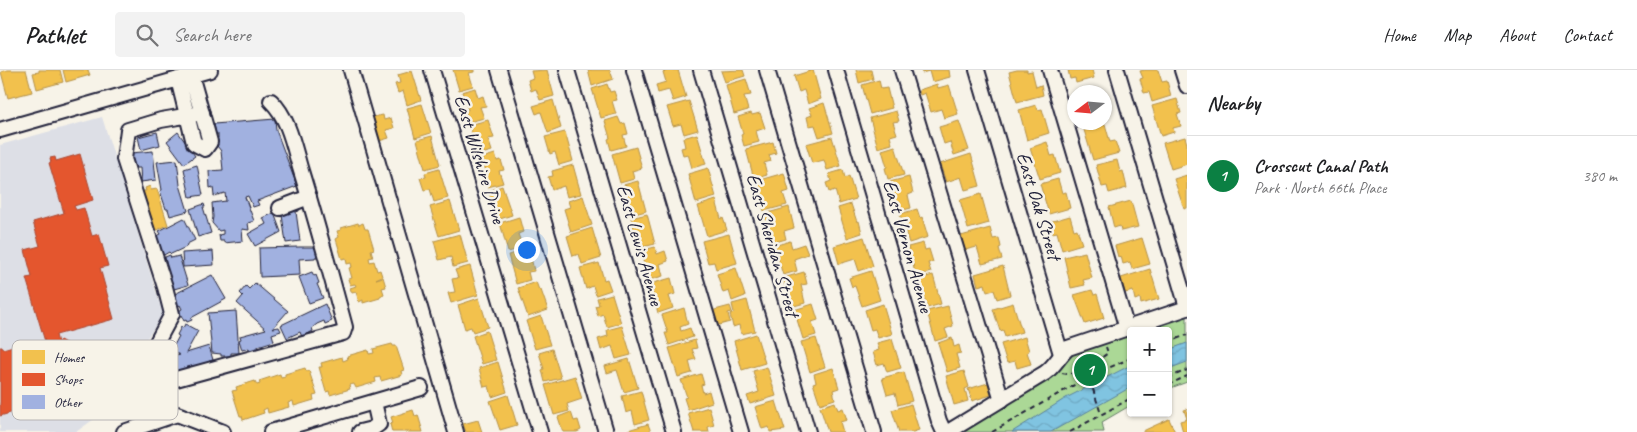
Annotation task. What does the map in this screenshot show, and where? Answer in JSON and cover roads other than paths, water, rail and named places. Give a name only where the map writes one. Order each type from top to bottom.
[{"type":"street","points":[[0,130],[210,70]]},
{"type":"street","points":[[351,70],[456,432]]},
{"type":"street","name":"East Wilshire Drive","points":[[432,70],[540,432]]},
{"type":"street","points":[[499,70],[606,432]]},
{"type":"street","name":"East Lewis Avenue","points":[[567,70],[674,432]]},
{"type":"street","points":[[634,70],[741,432]]},
{"type":"street","name":"East Sheridan Street","points":[[701,70],[808,432]]},
{"type":"street","points":[[767,70],[874,432]]},
{"type":"street","name":"East Vernon Avenue","points":[[836,70],[939,421],[944,432]]},
{"type":"street","points":[[902,70],[997,390],[1002,400]]},
{"type":"street","name":"East Oak Street","points":[[977,70],[1061,354]]},
{"type":"street","points":[[948,432],[1032,382],[1054,366],[1061,354],[1074,345],[1127,329],[1050,70]]},
{"type":"street","points":[[1117,70],[1187,307],[1132,327]]},
{"type":"street","points":[[1182,70],[1187,86]]},
{"type":"street","points":[[185,77],[202,113],[210,142],[205,149],[194,143],[187,116],[185,77]]},
{"type":"street","points":[[178,379],[343,333],[345,328],[309,197],[288,130],[279,109],[271,101]]},
{"type":"street","points":[[158,340],[172,314],[124,159],[128,130],[161,120],[202,113]]},
{"type":"street","points":[[280,208],[309,197]]},
{"type":"street","points":[[271,432],[305,427],[374,402],[421,388]]},
{"type":"street","points":[[360,432],[372,429],[379,424],[374,402]]},
{"type":"street","points":[[178,414],[223,432]]},
{"type":"street","points":[[124,432],[164,426]]},
{"type":"water","points":[[1187,343],[1187,362],[1172,368],[1172,349]]},
{"type":"water","points":[[1127,367],[1127,389],[1051,432],[1012,432],[1066,398]]},
{"type":"place","name":"Crosscut Canal Path","points":[[1090,370]]}]
